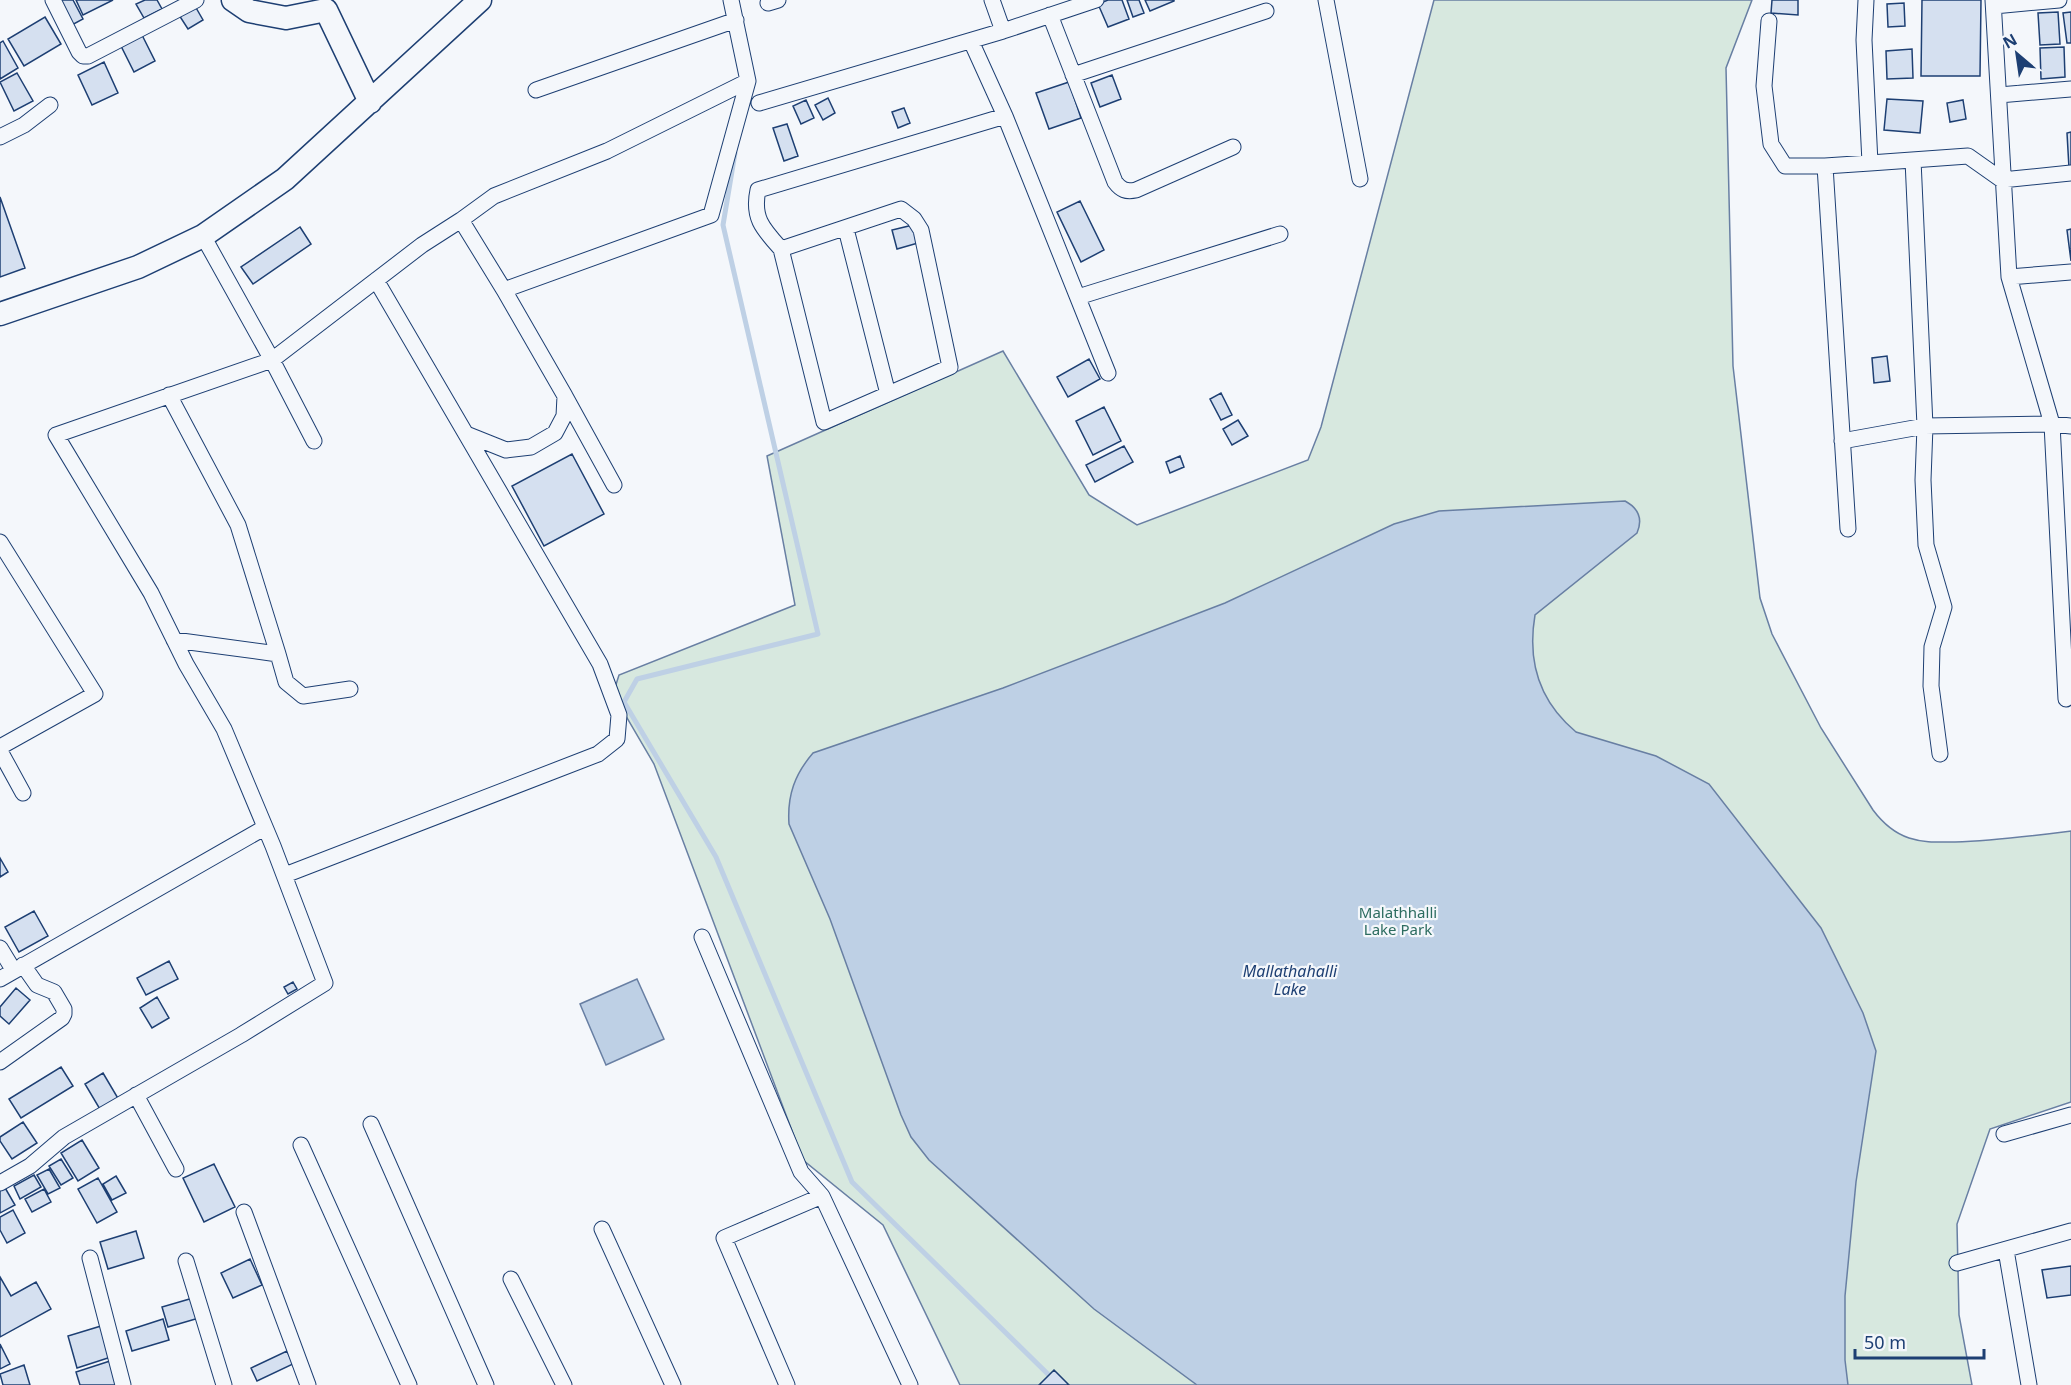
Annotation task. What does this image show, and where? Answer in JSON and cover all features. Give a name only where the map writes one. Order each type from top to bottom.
[{"type":"main road","points":[[233,0],[249,11],[286,18],[325,5],[370,102]]},
{"type":"main road","points":[[0,314],[138,267],[203,236],[285,179],[480,0]]},
{"type":"street","points":[[53,0],[78,52],[83,56],[88,56],[195,0]]},
{"type":"street","points":[[504,290],[711,215],[748,81],[732,0]]},
{"type":"street","points":[[992,0],[1003,32]]},
{"type":"street","points":[[759,103],[1003,32],[1096,0]]},
{"type":"street","points":[[1326,0],[1360,179]]},
{"type":"street","points":[[1866,0],[1864,40],[1870,163]]},
{"type":"street","points":[[2059,0],[1994,3],[2009,277],[2052,424],[2066,699]]},
{"type":"street","points":[[1073,75],[1266,11]]},
{"type":"street","points":[[1050,15],[1115,182],[1121,189],[1129,192],[1136,190],[1233,147]]},
{"type":"street","points":[[536,90],[736,20]]},
{"type":"street","points":[[1768,21],[1764,86],[1772,144],[1785,166],[1825,166],[1968,156],[2002,180],[2071,173]]},
{"type":"street","points":[[971,41],[1005,116],[1108,374]]},
{"type":"street","points":[[0,1183],[30,1166],[64,1137],[241,1035],[325,983],[285,875],[224,729],[174,640],[151,592],[56,435],[272,360],[422,245],[494,196],[607,151],[748,81]]},
{"type":"street","points":[[1999,95],[2071,89]]},
{"type":"street","points":[[0,137],[24,125],[50,105]]},
{"type":"street","points":[[781,249],[901,209],[914,219],[921,230],[950,367],[824,422],[781,249],[767,234],[755,204],[758,189],[1005,116]]},
{"type":"street","points":[[1913,160],[1925,426],[1923,480],[1926,545],[1944,607],[1932,647],[1931,686],[1940,754]]},
{"type":"street","points":[[1825,166],[1848,529]]},
{"type":"street","points":[[460,220],[504,290],[614,485]]},
{"type":"street","points":[[846,229],[888,394]]},
{"type":"street","points":[[1078,297],[1280,234]]},
{"type":"street","points":[[203,236],[314,441]]},
{"type":"street","points":[[2009,277],[2071,272]]},
{"type":"street","points":[[285,875],[598,754],[617,739],[619,715],[600,664],[376,280]]},
{"type":"street","points":[[169,395],[238,525],[286,682],[303,696],[350,689]]},
{"type":"street","points":[[466,434],[506,450],[531,447],[555,433],[564,416],[565,396]]},
{"type":"street","points":[[1842,441],[1925,426],[2052,424],[2071,426]]},
{"type":"street","points":[[0,542],[95,694],[0,749],[23,793]]},
{"type":"street","points":[[174,640],[278,654]]},
{"type":"street","points":[[0,979],[264,828]]},
{"type":"street","points":[[702,937],[801,1172],[822,1196],[910,1385]]},
{"type":"street","points":[[0,948],[37,985],[54,992],[64,1009],[62,1018],[0,1062]]},
{"type":"street","points":[[136,1095],[176,1168]]},
{"type":"street","points":[[2004,1134],[2071,1115]]},
{"type":"street","points":[[371,1124],[486,1385]]},
{"type":"street","points":[[301,1145],[409,1385]]},
{"type":"street","points":[[787,1385],[724,1238],[822,1196]]},
{"type":"street","points":[[244,1212],[308,1385]]},
{"type":"street","points":[[602,1229],[673,1385]]},
{"type":"street","points":[[1957,1263],[2071,1231]]},
{"type":"street","points":[[2006,1250],[2029,1385]]},
{"type":"street","points":[[90,1258],[123,1385]]},
{"type":"street","points":[[186,1262],[224,1385]]},
{"type":"street","points":[[511,1279],[561,1384]]},
{"type":"green space","name":"Malathhalli Lake Park","points":[[1434,0],[1752,0],[1726,68],[1733,366],[1760,598],[1772,634],[1821,728],[1873,810],[1893,830],[1915,840],[1937,842],[1999,839],[2071,831],[2071,1102],[1990,1129],[1957,1224],[1959,1315],[1972,1385],[960,1385],[883,1225],[803,1160],[654,764],[613,694],[619,675],[795,605],[767,456],[1003,351],[1089,495],[1137,525],[1308,460],[1321,427]]},
{"type":"water","name":"Mallathahalli Lake","points":[[1625,501],[1638,514],[1637,533],[1535,615],[1533,649],[1535,665],[1539,680],[1553,708],[1576,732],[1656,756],[1709,784],[1821,928],[1863,1013],[1876,1051],[1856,1182],[1845,1296],[1845,1360],[1848,1385],[1197,1385],[1094,1309],[929,1160],[911,1137],[830,919],[789,824],[789,804],[797,777],[813,753],[1003,688],[1225,603],[1394,524],[1439,511]]},
{"type":"water","points":[[637,979],[664,1039],[606,1065],[580,1004]]},
{"type":"building","points":[[57,0],[73,0],[83,19],[70,26]]},
{"type":"building","points":[[76,0],[113,0],[83,15]]},
{"type":"building","points":[[145,0],[157,0],[162,9],[144,18],[136,4]]},
{"type":"building","points":[[1108,0],[1122,0],[1129,19],[1108,27],[1098,4]]},
{"type":"building","points":[[1127,0],[1139,0],[1144,13],[1133,17]]},
{"type":"building","points":[[1145,0],[1174,0],[1174,1],[1150,11]]},
{"type":"building","points":[[1772,0],[1798,0],[1798,15],[1771,13]]},
{"type":"building","points":[[1922,0],[1981,0],[1980,76],[1921,76]]},
{"type":"building","points":[[1904,3],[1905,26],[1888,27],[1887,4]]},
{"type":"building","points":[[195,6],[203,20],[188,29],[179,15]]},
{"type":"building","points":[[2058,12],[2060,44],[2040,45],[2038,13]]},
{"type":"building","points":[[2071,12],[2071,43],[2067,43],[2063,13]]},
{"type":"building","points":[[45,17],[61,44],[24,66],[8,39]]},
{"type":"building","points":[[141,33],[155,61],[134,72],[120,44]]},
{"type":"building","points":[[3,41],[18,68],[0,79],[0,43]]},
{"type":"building","points":[[2064,47],[2065,77],[2041,79],[2040,48]]},
{"type":"building","points":[[1912,49],[1913,78],[1887,79],[1886,51]]},
{"type":"building","points":[[104,62],[118,93],[92,105],[78,75]]},
{"type":"building","points":[[17,73],[33,101],[14,111],[0,82]]},
{"type":"building","points":[[1112,75],[1121,99],[1100,107],[1091,83]]},
{"type":"building","points":[[1069,82],[1081,118],[1049,129],[1036,93]]},
{"type":"building","points":[[828,98],[835,113],[823,120],[815,105]]},
{"type":"building","points":[[1887,99],[1923,101],[1920,133],[1884,130]]},
{"type":"building","points":[[806,100],[814,118],[801,124],[793,106]]},
{"type":"building","points":[[1963,100],[1966,119],[1950,122],[1947,103]]},
{"type":"building","points":[[904,108],[910,123],[898,128],[892,112]]},
{"type":"building","points":[[787,124],[798,156],[784,161],[773,128]]},
{"type":"building","points":[[2071,132],[2071,167],[2069,168],[2067,133]]},
{"type":"building","points":[[0,197],[25,268],[0,277]]},
{"type":"building","points":[[1080,201],[1104,250],[1081,262],[1057,212]]},
{"type":"building","points":[[913,225],[918,243],[897,249],[892,230]]},
{"type":"building","points":[[300,227],[311,244],[253,284],[241,267]]},
{"type":"building","points":[[2071,229],[2071,261],[2067,230]]},
{"type":"building","points":[[1887,356],[1890,381],[1874,383],[1872,358]]},
{"type":"building","points":[[1089,359],[1100,379],[1068,397],[1057,377]]},
{"type":"building","points":[[1221,393],[1232,415],[1221,420],[1210,399]]},
{"type":"building","points":[[1104,407],[1121,441],[1093,455],[1076,421]]},
{"type":"building","points":[[1238,420],[1248,436],[1232,445],[1223,429]]},
{"type":"building","points":[[1124,446],[1133,462],[1095,482],[1086,465]]},
{"type":"building","points":[[572,454],[604,514],[544,546],[512,486]]},
{"type":"building","points":[[1180,456],[1184,467],[1170,473],[1166,462]]},
{"type":"building","points":[[0,858],[8,872],[0,877]]},
{"type":"building","points":[[34,911],[48,936],[19,952],[5,927]]},
{"type":"building","points":[[169,961],[178,979],[146,995],[137,978]]},
{"type":"building","points":[[293,982],[297,989],[288,994],[284,987]]},
{"type":"building","points":[[16,988],[30,1000],[9,1024],[0,1016],[0,1007]]},
{"type":"building","points":[[157,997],[169,1018],[152,1028],[140,1008]]},
{"type":"building","points":[[61,1067],[73,1086],[21,1118],[9,1099]]},
{"type":"building","points":[[103,1073],[119,1100],[101,1111],[85,1084]]},
{"type":"building","points":[[23,1122],[37,1143],[12,1159],[0,1141],[0,1137]]},
{"type":"building","points":[[82,1140],[99,1168],[78,1181],[61,1153]]},
{"type":"building","points":[[61,1159],[73,1178],[61,1185],[49,1166]]},
{"type":"building","points":[[214,1164],[235,1207],[204,1222],[183,1178]]},
{"type":"building","points":[[49,1169],[60,1188],[48,1194],[37,1175]]},
{"type":"building","points":[[34,1175],[41,1187],[20,1199],[14,1186]]},
{"type":"building","points":[[116,1176],[126,1193],[112,1200],[103,1184]]},
{"type":"building","points":[[98,1178],[117,1212],[97,1223],[78,1189]]},
{"type":"building","points":[[4,1186],[15,1205],[0,1213],[0,1189]]},
{"type":"building","points":[[44,1189],[51,1202],[32,1212],[25,1199]]},
{"type":"building","points":[[13,1210],[25,1233],[7,1243],[0,1230],[0,1217]]},
{"type":"building","points":[[136,1231],[144,1258],[108,1269],[100,1242]]},
{"type":"building","points":[[250,1259],[262,1285],[233,1298],[221,1273]]},
{"type":"building","points":[[2071,1266],[2071,1295],[2047,1298],[2042,1270]]},
{"type":"building","points":[[0,1277],[11,1296],[36,1282],[51,1309],[0,1337]]},
{"type":"building","points":[[193,1298],[199,1318],[168,1327],[162,1307]]},
{"type":"building","points":[[163,1319],[169,1340],[132,1351],[126,1331]]},
{"type":"building","points":[[101,1326],[111,1357],[77,1368],[68,1336]]},
{"type":"building","points":[[0,1344],[10,1364],[0,1369]]},
{"type":"building","points":[[287,1351],[293,1364],[257,1381],[251,1368]]},
{"type":"building","points":[[110,1361],[117,1385],[80,1385],[76,1372]]},
{"type":"building","points":[[24,1365],[30,1385],[3,1385],[0,1374]]},
{"type":"building","points":[[1054,1370],[1069,1385],[1039,1385]]},
{"type":"waterway","points":[[735,153],[723,225],[818,634],[637,679],[624,702],[716,857],[852,1182],[1059,1385]]}]
